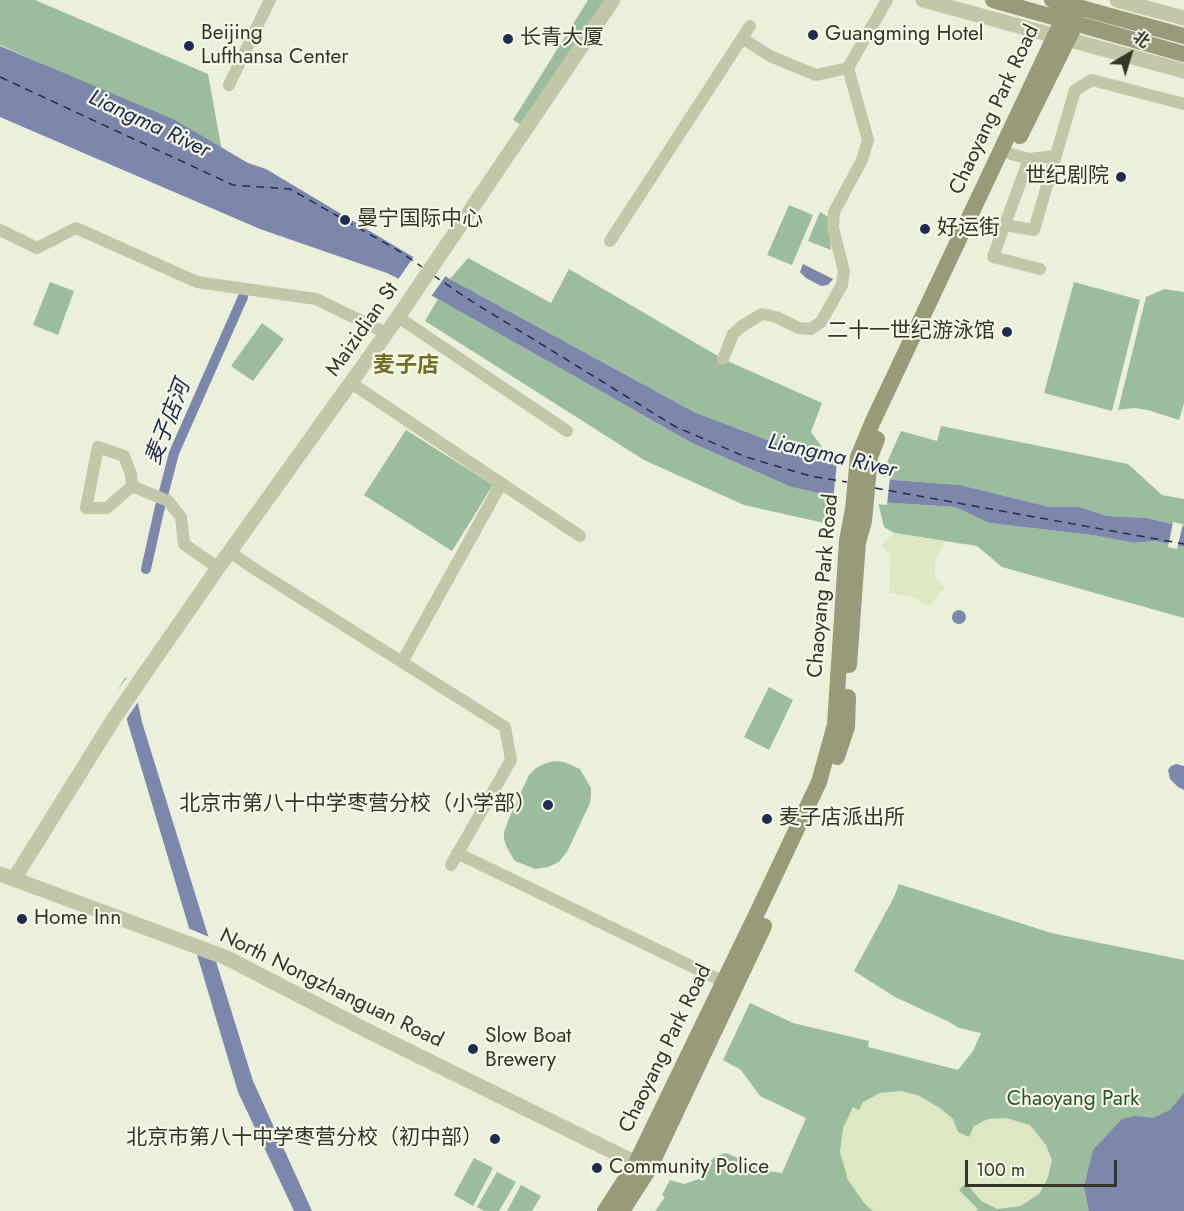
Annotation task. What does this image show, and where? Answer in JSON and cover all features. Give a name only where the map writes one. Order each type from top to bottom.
[{"type":"main road","points":[[993,0],[1072,12],[1184,36]]},
{"type":"main road","points":[[1052,0],[1072,12],[1184,54]]},
{"type":"main road","name":"Chaoyang Park Road","points":[[864,457],[883,425],[1011,154],[1072,12]]},
{"type":"main road","name":"Chaoyang Park Road","points":[[622,1211],[724,982],[819,782],[835,725],[847,541],[859,510],[864,457],[873,421],[1061,38]]},
{"type":"main road","name":"Chaoyang Park Road","points":[[605,1211],[642,1166],[816,814],[832,776],[847,727],[858,542],[864,520],[859,510]]},
{"type":"street","points":[[229,85],[270,0]]},
{"type":"street","name":"Maizidian St","points":[[7,877],[218,568],[398,317],[613,0]]},
{"type":"street","points":[[723,359],[733,334],[762,315],[776,317],[799,328],[811,329],[821,322],[842,285],[844,271],[833,228],[834,212],[862,160],[868,140],[848,68],[887,0]]},
{"type":"street","points":[[923,0],[1184,71]]},
{"type":"street","points":[[1117,0],[1184,18]]},
{"type":"street","points":[[610,241],[750,26]]},
{"type":"street","points":[[742,38],[770,56],[816,75],[848,68]]},
{"type":"street","points":[[1004,225],[1034,230],[1075,90],[1092,80],[1184,104]]},
{"type":"street","points":[[1011,154],[1029,159],[1055,156]]},
{"type":"street","points":[[1029,159],[993,257],[1040,269]]},
{"type":"street","points":[[0,230],[37,248],[76,228],[198,282],[316,299],[386,333]]},
{"type":"street","points":[[398,317],[567,431]]},
{"type":"street","points":[[351,383],[580,536]]},
{"type":"street","points":[[98,447],[124,456],[131,474],[132,486],[107,508],[86,508],[98,447]]},
{"type":"street","points":[[402,662],[501,484]]},
{"type":"street","points":[[132,486],[168,501],[181,517],[184,544],[218,568]]},
{"type":"street","points":[[230,552],[505,727],[511,760],[451,866]]},
{"type":"street","points":[[458,853],[724,982]]},
{"type":"street","name":"North Nongzhanguan Road","points":[[7,877],[218,955],[642,1166]]},
{"type":"green space","points":[[0,0],[35,0],[208,74],[222,151],[136,106],[0,45]]},
{"type":"green space","points":[[588,0],[606,0],[526,128],[513,120]]},
{"type":"green space","points":[[789,205],[813,215],[792,265],[767,255]]},
{"type":"green space","points":[[820,212],[828,217],[831,250],[808,241]]},
{"type":"green space","points":[[468,258],[551,303],[569,269],[723,359],[822,403],[811,432],[836,466],[694,412],[450,279]]},
{"type":"green space","points":[[50,282],[74,291],[58,335],[33,325]]},
{"type":"green space","points":[[1074,282],[1140,300],[1112,411],[1044,393]]},
{"type":"green space","points":[[1164,289],[1184,292],[1184,403],[1179,420],[1148,410],[1134,408],[1118,410],[1146,297]]},
{"type":"green space","points":[[438,299],[692,443],[791,487],[835,497],[833,525],[744,505],[644,460],[425,321]]},
{"type":"green space","points":[[262,323],[284,339],[253,381],[231,366]]},
{"type":"green space","points":[[941,426],[1128,464],[1162,495],[1184,499],[1184,527],[1147,518],[1108,516],[1079,507],[1050,507],[960,485],[881,479],[901,431],[937,441]]},
{"type":"green space","points":[[406,430],[493,485],[452,551],[364,495]]},
{"type":"green space","points":[[878,502],[955,507],[989,523],[1092,535],[1135,543],[1155,541],[1184,547],[1184,618],[1002,567],[977,546],[894,533],[884,527]]},
{"type":"green space","points":[[769,687],[793,700],[769,750],[744,737]]},
{"type":"green space","points":[[554,761],[564,762],[580,769],[591,788],[590,803],[568,850],[559,862],[535,869],[515,861],[507,848],[504,832],[529,775],[536,768]]},
{"type":"green space","name":"Chaoyang Park","points":[[899,884],[1051,933],[1184,960],[1184,1211],[655,1211],[665,1197],[662,1195],[670,1180],[684,1184],[699,1179],[711,1160],[719,1155],[726,1153],[768,1171],[782,1173],[806,1118],[760,1096],[741,1070],[723,1060],[750,1003],[793,1023],[869,1041],[868,1047],[958,1070],[973,1051],[981,1033],[959,1028],[895,997],[854,971]]},
{"type":"green space","points":[[474,1158],[493,1168],[473,1206],[454,1195]]},
{"type":"green space","points":[[497,1172],[516,1182],[499,1211],[484,1211],[477,1207]]},
{"type":"green space","points":[[521,1185],[541,1196],[532,1211],[507,1211]]},
{"type":"shaded area","points":[[894,533],[946,541],[935,561],[935,578],[946,588],[929,606],[911,596],[889,593],[890,554],[881,546]]},
{"type":"shaded area","points":[[900,1091],[918,1095],[940,1108],[953,1119],[958,1132],[969,1137],[974,1126],[988,1119],[1006,1118],[1030,1125],[1046,1145],[1052,1160],[1048,1177],[1040,1193],[1021,1206],[997,1209],[981,1201],[966,1183],[959,1190],[978,1209],[976,1211],[873,1211],[865,1204],[848,1180],[840,1152],[843,1128],[853,1107],[859,1110],[863,1102],[880,1093]]},
{"type":"water","name":"Liangma River","points":[[0,46],[175,120],[248,163],[266,169],[450,279],[694,412],[836,466],[881,479],[960,485],[1050,507],[1079,507],[1108,516],[1147,518],[1184,527],[1184,547],[1155,541],[1135,543],[1092,535],[989,523],[955,507],[836,497],[791,487],[692,443],[438,299],[387,273],[260,229],[0,117]]},
{"type":"water","points":[[803,264],[833,279],[828,285],[821,286],[800,272]]},
{"type":"water","points":[[959,610],[964,612],[966,617],[964,622],[959,624],[954,622],[952,617],[954,612]]},
{"type":"water","points":[[132,676],[142,722],[253,1081],[312,1211],[294,1211],[238,1092],[118,690],[125,678]]},
{"type":"water","points":[[1176,764],[1184,766],[1184,790],[1170,779],[1168,770]]},
{"type":"water","points":[[1184,1093],[1184,1211],[1089,1211],[1084,1187],[1093,1150],[1122,1119],[1135,1116],[1153,1118],[1170,1110]]},
{"type":"pier","points":[[415,255],[447,274],[430,298],[397,281]]},
{"type":"pier","points":[[837,463],[890,477],[887,505],[833,500]]},
{"type":"pier","points":[[1173,522],[1183,524],[1177,549],[1168,547]]},
{"type":"pier","points":[[133,673],[140,699],[125,721],[116,693],[129,674]]},
{"type":"pier","points":[[185,927],[212,938],[219,963],[192,953]]},
{"type":"waterway","name":"麦子店河","points":[[146,569],[174,453],[243,297]]},
{"type":"ferry route","points":[[0,77],[233,185],[290,189],[399,251],[422,267]]},
{"type":"ferry route","points":[[433,275],[676,427],[746,457],[810,476],[847,482]]},
{"type":"ferry route","points":[[875,488],[1184,544]]},
{"type":"place","name":"Guangming Hotel","points":[[813,35]]},
{"type":"place","name":"长青大厦","points":[[508,39]]},
{"type":"place","name":"Beijing Lufthansa Center","points":[[189,46]]},
{"type":"place","name":"世纪剧院","points":[[1121,177]]},
{"type":"place","name":"曼宁国际中心","points":[[345,220]]},
{"type":"place","name":"好运街","points":[[925,229]]},
{"type":"place","name":"二十一世纪游泳馆","points":[[1007,332]]},
{"type":"place","name":"北京市第八十中学枣营分校（小学部）","points":[[548,805]]},
{"type":"place","name":"麦子店派出所","points":[[767,819]]},
{"type":"place","name":"Home Inn","points":[[22,919]]},
{"type":"place","name":"Slow Boat Brewery","points":[[473,1049]]},
{"type":"place","name":"北京市第八十中学枣营分校（初中部）","points":[[495,1139]]},
{"type":"place","name":"Community Police","points":[[597,1168]]},
{"type":"district","name":"麦子店","points":[[406,367]]}]
